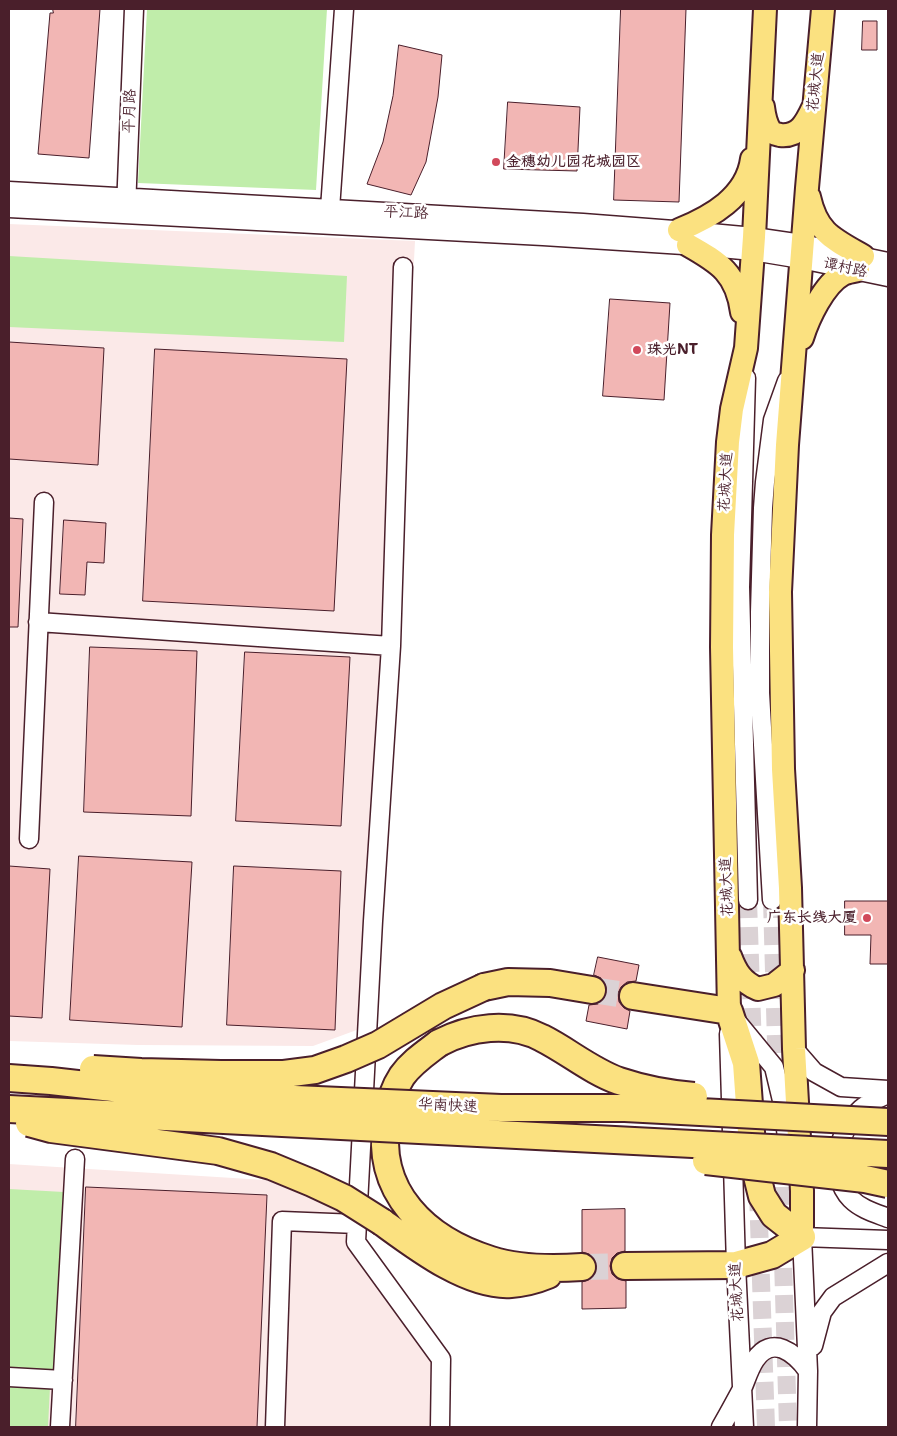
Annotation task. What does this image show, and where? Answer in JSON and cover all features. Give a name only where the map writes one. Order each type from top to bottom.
[{"type":"highway","points":[[9,1070],[52,1065],[141,1072],[221,1074],[284,1074],[315,1070],[378,1045],[443,1006],[484,987],[508,982],[550,983],[592,990]]},
{"type":"highway","points":[[626,1266],[736,1265],[772,1255],[802,1237],[774,1215],[762,1196],[753,1160],[746,1063],[729,1011],[633,996]]},
{"type":"highway","points":[[9,1118],[50,1129],[218,1151],[271,1166],[344,1198],[369,1223],[464,1274],[487,1281],[509,1284],[533,1281],[573,1268],[521,1266],[492,1260],[465,1250],[440,1237],[420,1221],[403,1203],[390,1177],[384,1136],[394,1092],[402,1077],[417,1059],[455,1034],[499,1028],[519,1030],[540,1037],[619,1081],[667,1094],[789,1106],[840,1120]]},
{"type":"highway","name":"华南快速","points":[[9,1078],[157,1093],[500,1108],[625,1108],[888,1122]]},
{"type":"highway","name":"华南快速","points":[[9,1109],[888,1154]]},
{"type":"highway","points":[[536,1136],[707,1161],[865,1179],[888,1184]]},
{"type":"main road","name":"花城大道","points":[[729,1011],[722,666],[723,535],[732,409],[746,348],[765,9]]},
{"type":"main road","name":"花城大道","points":[[802,1237],[802,1191],[794,1049],[790,888],[782,770],[780,602],[785,482],[793,365],[823,9]]},
{"type":"main road","points":[[761,99],[769,129],[774,134],[793,134],[802,128],[814,106]]},
{"type":"main road","points":[[746,348],[739,295],[730,276],[724,267],[684,238],[701,221],[719,210],[732,198],[751,169],[761,99]]},
{"type":"main road","points":[[793,365],[804,329],[821,296],[844,273],[860,263],[819,224],[811,206],[807,188]]},
{"type":"main road","points":[[729,953],[736,970],[743,980],[758,989],[774,985],[793,970]]},
{"type":"street","name":"平月路","points":[[126,206],[134,9]]},
{"type":"street","points":[[330,209],[344,9]]},
{"type":"street","name":"平江路","points":[[9,192],[126,206],[543,236],[684,238]]},
{"type":"street","name":"平江路","points":[[9,208],[126,206],[330,209],[753,244],[802,251]]},
{"type":"street","name":"谭村路","points":[[802,251],[860,263],[888,262]]},
{"type":"street","name":"谭村路","points":[[860,263],[888,277]]},
{"type":"street","points":[[403,267],[391,646],[373,921],[369,1223],[356,1242],[441,1358],[440,1427]]},
{"type":"street","name":"花城大道","points":[[746,348],[740,587],[748,900]]},
{"type":"street","name":"花城大道","points":[[772,900],[760,693],[763,508],[773,420],[793,365]]},
{"type":"street","points":[[29,839],[44,502]]},
{"type":"street","points":[[38,622],[391,646]]},
{"type":"street","points":[[729,1011],[774,1067],[785,1117],[792,1212],[802,1237],[888,1240]]},
{"type":"street","name":"花城大道","points":[[729,1011],[736,1265],[744,1427]]},
{"type":"street","points":[[794,1049],[814,1072],[841,1087],[888,1090]]},
{"type":"street","points":[[888,1094],[874,1100],[860,1110],[844,1130],[840,1140],[838,1166],[842,1187],[851,1200],[864,1209],[888,1218]]},
{"type":"street","points":[[60,1427],[75,1159]]},
{"type":"street","points":[[275,1427],[282,1221],[369,1223]]},
{"type":"street","name":"花城大道","points":[[802,1237],[808,1371],[807,1427]]},
{"type":"street","points":[[808,1371],[817,1326],[822,1312],[833,1297],[888,1263]]},
{"type":"street","points":[[721,1427],[743,1387],[754,1361],[762,1352],[770,1348],[787,1350],[796,1356],[808,1371]]},
{"type":"street","points":[[9,1377],[63,1380]]},
{"type":"shaded area","points":[[9,224],[415,241],[374,1022],[354,1031],[313,1046],[138,1045],[9,1041]]},
{"type":"shaded area","points":[[9,1164],[265,1180],[297,1189],[349,1217],[447,1356],[443,1427],[9,1427]]},
{"type":"green space","points":[[147,9],[327,9],[316,190],[138,183]]},
{"type":"green space","points":[[9,256],[347,276],[344,342],[9,327]]},
{"type":"green space","points":[[9,1189],[64,1192],[55,1373],[9,1371]]},
{"type":"green space","points":[[9,1385],[50,1387],[48,1427],[9,1427]]},
{"type":"building","points":[[53,9],[100,9],[89,158],[38,154],[50,13],[53,13]]},
{"type":"building","points":[[621,9],[686,9],[679,202],[614,200]]},
{"type":"building","points":[[863,21],[877,21],[877,50],[862,50]]},
{"type":"building","points":[[399,45],[442,55],[438,97],[426,162],[411,195],[367,184],[383,142],[393,96]]},
{"type":"building","points":[[508,102],[580,107],[577,171],[504,169]]},
{"type":"building","name":"珠光NT","points":[[610,299],[670,303],[664,400],[603,396]]},
{"type":"building","points":[[9,342],[104,348],[98,465],[9,459]]},
{"type":"building","points":[[155,349],[347,359],[334,611],[143,601]]},
{"type":"building","points":[[9,518],[23,519],[18,627],[9,627]]},
{"type":"building","points":[[64,520],[106,523],[104,563],[87,562],[85,595],[60,594]]},
{"type":"building","points":[[90,647],[197,651],[191,816],[84,812]]},
{"type":"building","points":[[245,652],[350,657],[341,826],[236,821]]},
{"type":"building","points":[[79,856],[192,862],[182,1027],[70,1020]]},
{"type":"building","points":[[9,866],[50,869],[42,1018],[9,1016]]},
{"type":"building","points":[[234,866],[341,871],[335,1030],[227,1025]]},
{"type":"building","name":"广东长线大厦","points":[[845,901],[888,901],[888,964],[870,964],[871,935],[845,935]]},
{"type":"building","points":[[598,957],[639,965],[636,981],[627,982],[618,993],[619,1002],[630,1011],[627,1029],[586,1021],[589,1005],[598,1004],[607,993],[606,984],[601,978],[594,975]]},
{"type":"building","points":[[86,1187],[267,1195],[257,1427],[76,1427]]},
{"type":"building","points":[[625,1209],[625,1251],[617,1253],[612,1258],[610,1266],[612,1274],[618,1279],[626,1281],[626,1308],[582,1309],[582,1282],[591,1279],[596,1273],[597,1267],[594,1258],[582,1252],[582,1210]]},
{"type":"tunnel","points":[[748,900],[753,1049]]},
{"type":"tunnel","points":[[772,900],[777,1079]]},
{"type":"tunnel","points":[[592,990],[633,996]]},
{"type":"tunnel","points":[[780,1160],[788,1427]]},
{"type":"tunnel","points":[[758,1193],[766,1427]]},
{"type":"tunnel","points":[[582,1267],[625,1266]]},
{"type":"place","name":"金穗幼儿园花城园区","points":[[496,162]]},
{"type":"place","name":"珠光NT","points":[[637,350]]},
{"type":"place","name":"广东长线大厦","points":[[867,918]]}]
